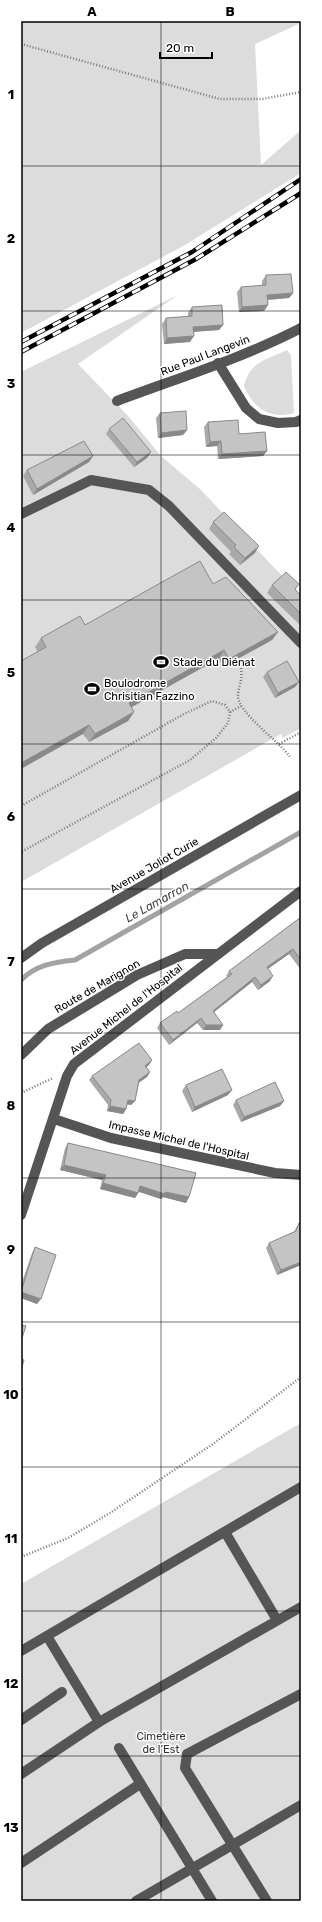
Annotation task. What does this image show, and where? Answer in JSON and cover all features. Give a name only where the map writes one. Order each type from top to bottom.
[{"type":"street","name":"Rue Paul Langevin","points":[[117,401],[218,363],[283,337],[301,328]]},
{"type":"street","points":[[218,363],[246,408],[259,419],[278,423],[296,422],[301,420]]},
{"type":"street","points":[[21,514],[91,480],[149,490],[169,506],[301,643]]},
{"type":"street","name":"Avenue Joliot Curie","points":[[21,958],[42,943],[301,795]]},
{"type":"street","name":"Avenue Michel de l'Hospital","points":[[21,1215],[67,1076],[74,1064],[301,891]]},
{"type":"street","name":"Route de Marignon","points":[[21,1055],[48,1029],[137,975],[185,954],[218,954]]},
{"type":"street","name":"Impasse Michel de l'Hospital","points":[[54,1119],[111,1138],[275,1174],[301,1175]]},
{"type":"street","points":[[21,1651],[301,1487]]},
{"type":"street","points":[[225,1532],[277,1620]]},
{"type":"street","points":[[21,1774],[99,1722],[301,1606]]},
{"type":"street","points":[[47,1636],[99,1722]]},
{"type":"street","points":[[21,1720],[62,1692]]},
{"type":"street","points":[[267,1901],[185,1768],[187,1754],[301,1694]]},
{"type":"street","points":[[119,1748],[212,1901]]},
{"type":"street","points":[[21,1863],[140,1784]]},
{"type":"street","points":[[136,1901],[301,1805]]},
{"type":"path","points":[[21,44],[220,99],[262,99],[301,92]]},
{"type":"path","points":[[241,665],[241,679],[238,696],[240,706],[269,737],[279,744],[290,757]]},
{"type":"path","points":[[21,806],[184,714],[212,700],[225,705],[230,712],[228,723],[216,738],[190,760],[21,852]]},
{"type":"path","points":[[230,712],[240,706]]},
{"type":"path","points":[[279,744],[301,732]]},
{"type":"path","points":[[21,1093],[58,1076],[67,1076]]},
{"type":"path","points":[[21,1557],[68,1538],[110,1513],[213,1444],[301,1377]]},
{"type":"green space","points":[[21,21],[301,21],[301,23],[255,44],[261,165],[301,130],[301,173],[185,245],[21,333]]},
{"type":"green space","name":"Stade du Diénat","points":[[178,295],[78,364],[129,417],[161,456],[201,490],[301,596],[301,728],[283,738],[281,734],[21,882],[21,372]]},
{"type":"green space","points":[[287,350],[291,355],[294,413],[277,415],[257,406],[244,386],[250,371],[255,366],[266,359]]},
{"type":"green space","name":"Cimetière de l’Est","points":[[301,1423],[301,1901],[21,1901],[21,1584]]},
{"type":"building","points":[[291,274],[293,293],[267,295],[268,305],[242,307],[241,287],[266,285],[266,275]]},
{"type":"building","points":[[222,305],[223,325],[193,327],[194,336],[167,338],[166,318],[192,316],[192,307]]},
{"type":"building","points":[[186,411],[187,430],[161,433],[160,413]]},
{"type":"building","points":[[123,418],[151,452],[137,462],[109,429]]},
{"type":"building","points":[[238,420],[239,434],[265,432],[267,451],[222,454],[221,441],[210,442],[208,422]]},
{"type":"building","points":[[84,441],[93,456],[37,489],[27,470]]},
{"type":"building","points":[[224,512],[259,546],[245,558],[234,547],[236,545],[213,522]]},
{"type":"building","name":"Boulodrome Chrisitian Fazzino","points":[[200,561],[213,584],[226,577],[278,632],[229,659],[224,650],[129,703],[134,712],[95,734],[89,725],[21,763],[21,661],[46,647],[41,638],[80,616],[85,625]]},
{"type":"building","points":[[286,572],[299,584],[295,589],[301,596],[301,614],[272,585]]},
{"type":"building","points":[[287,661],[299,682],[278,693],[267,672]]},
{"type":"building","points":[[301,917],[301,960],[293,949],[267,967],[273,976],[261,985],[255,977],[213,1011],[223,1025],[206,1025],[201,1018],[173,1040],[160,1023],[177,1011],[178,1013],[232,974],[229,971]]},
{"type":"building","points":[[139,1043],[152,1060],[145,1066],[150,1072],[139,1080],[135,1101],[128,1100],[126,1109],[110,1106],[111,1100],[92,1076]]},
{"type":"building","points":[[222,1069],[232,1090],[195,1107],[186,1085]]},
{"type":"building","points":[[275,1082],[284,1101],[244,1117],[236,1100]]},
{"type":"building","points":[[68,1143],[196,1173],[189,1197],[165,1192],[165,1194],[140,1186],[138,1193],[103,1183],[106,1175],[64,1165]]},
{"type":"building","points":[[299,1223],[301,1223],[301,1262],[281,1270],[269,1243],[296,1231]]},
{"type":"building","points":[[35,1247],[56,1255],[41,1299],[21,1292]]},
{"type":"building","points":[[21,1325],[26,1326],[21,1341]]},
{"type":"building","points":[[21,1359],[24,1360],[21,1370]]},
{"type":"waterway","name":"Le Lamarron","points":[[21,980],[33,971],[46,965],[75,960],[301,832]]},
{"type":"railway","points":[[21,342],[192,252],[301,179]]},
{"type":"railway","points":[[21,352],[196,259],[301,193]]},
{"type":"place","name":"Stade du Diénat","points":[[161,662]]},
{"type":"place","name":"Boulodrome Chrisitian Fazzino","points":[[92,689]]}]
